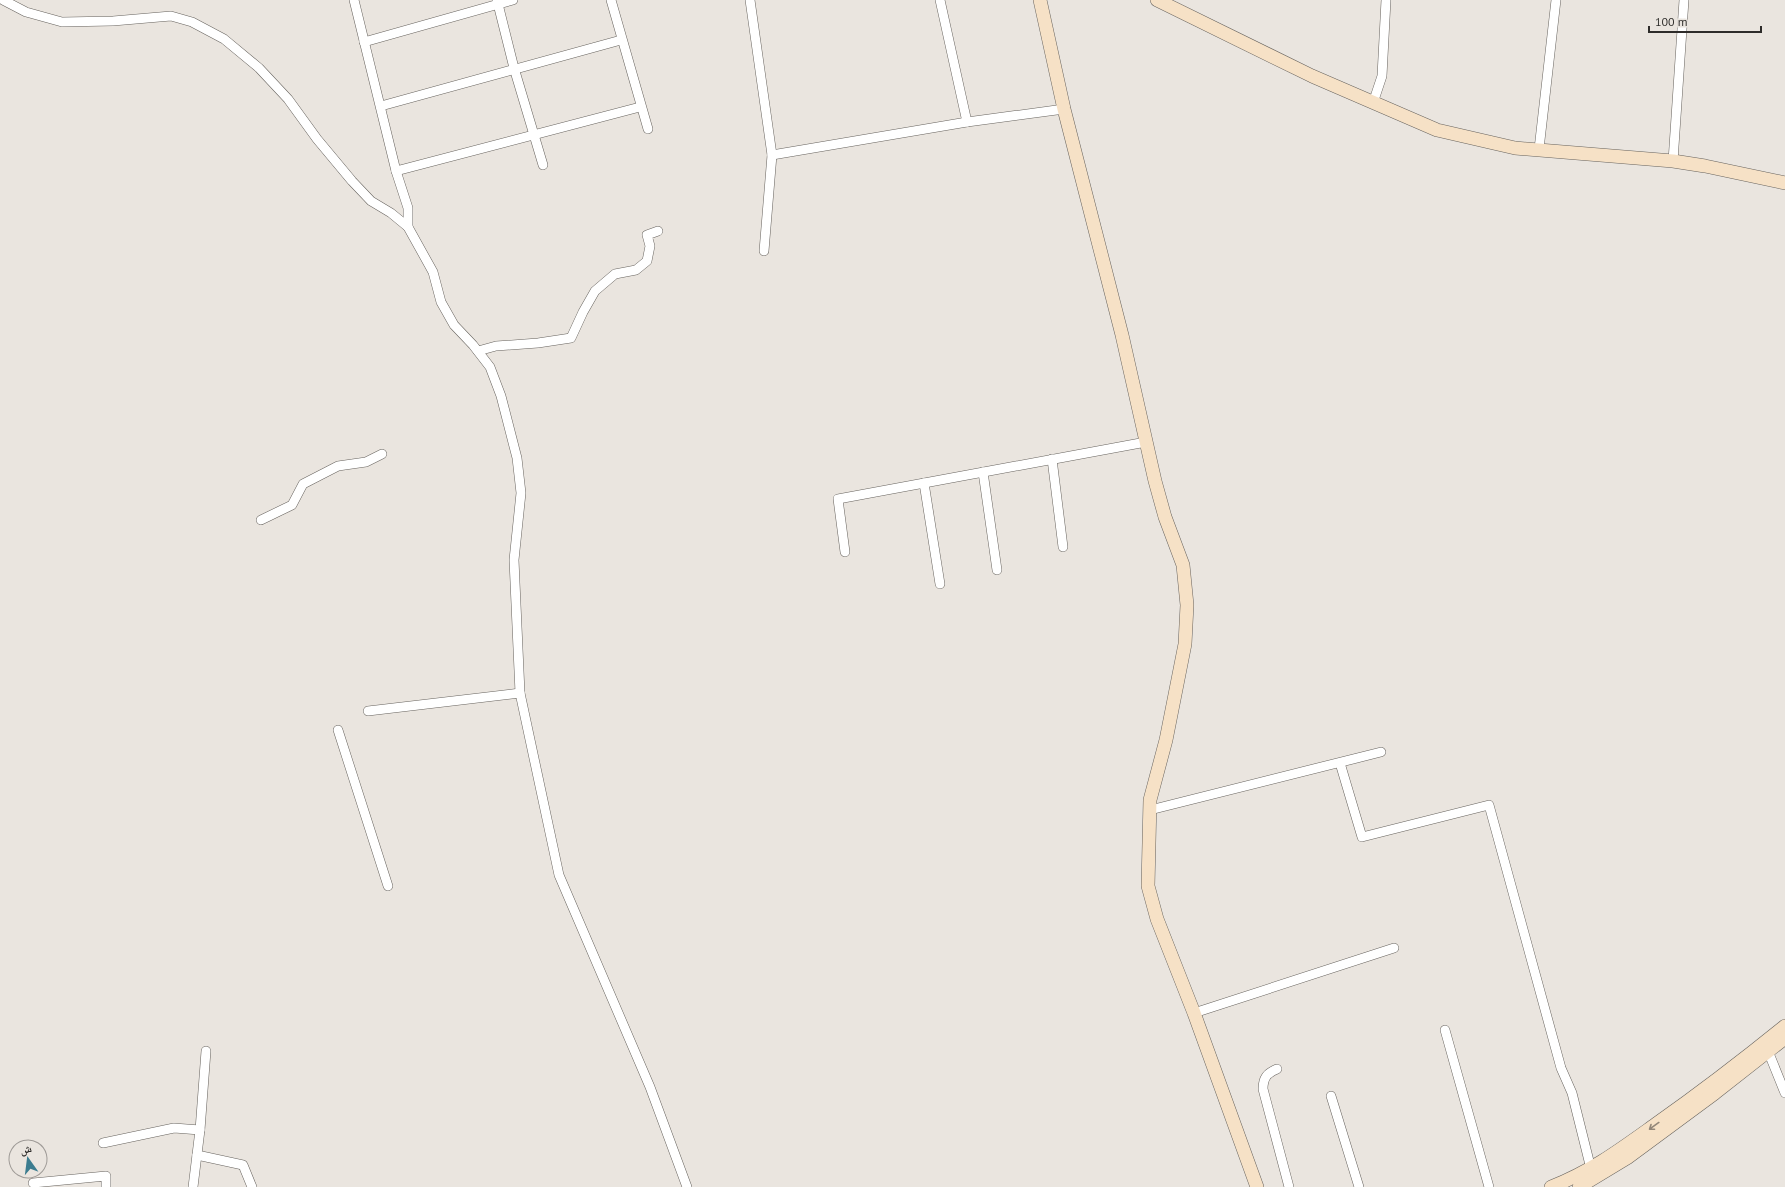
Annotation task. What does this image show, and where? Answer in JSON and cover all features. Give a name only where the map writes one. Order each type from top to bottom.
[{"type":"street","points":[[3,0],[26,12],[62,22],[170,16],[192,22],[224,39],[259,68],[288,99],[317,139],[352,181],[371,200],[391,213],[408,227],[433,272],[441,302],[454,325],[478,351],[490,368],[498,389],[517,458],[521,493],[514,560],[520,693],[559,875],[650,1087],[687,1187]]},
{"type":"street","points":[[354,0],[396,171],[408,208],[408,227]]},
{"type":"street","points":[[364,42],[497,2],[513,0]]},
{"type":"street","points":[[611,0],[640,107],[648,129]]},
{"type":"street","points":[[750,0],[772,155],[764,251]]},
{"type":"street","points":[[940,0],[967,122]]},
{"type":"street","points":[[1040,0],[1064,109],[1122,335],[1146,442],[1165,517],[1183,565],[1187,605],[1186,644],[1166,740],[1150,800],[1148,886],[1157,919],[1194,1013],[1257,1187]]},
{"type":"street","points":[[1157,0],[1312,76],[1437,130],[1515,148],[1673,161],[1705,166],[1785,183]]},
{"type":"street","points":[[1373,102],[1382,76],[1386,0]]},
{"type":"street","points":[[1539,150],[1556,0]]},
{"type":"street","points":[[1673,161],[1684,0]]},
{"type":"street","points":[[497,2],[514,68],[543,165]]},
{"type":"street","points":[[381,106],[514,68],[621,40]]},
{"type":"street","points":[[396,171],[640,107]]},
{"type":"street","points":[[772,155],[967,122],[1064,109]]},
{"type":"street","points":[[478,351],[496,346],[545,343],[570,338],[595,291],[615,274],[636,270],[647,261],[650,246],[647,235],[658,231]]},
{"type":"street","points":[[845,552],[838,499],[1146,442]]},
{"type":"street","points":[[261,520],[292,505],[303,484],[338,466],[366,462],[382,454]]},
{"type":"street","points":[[1052,459],[1063,547]]},
{"type":"street","points":[[983,472],[997,570]]},
{"type":"street","points":[[924,483],[940,584]]},
{"type":"street","points":[[368,711],[520,693]]},
{"type":"street","points":[[338,730],[388,886]]},
{"type":"street","points":[[1150,810],[1381,752]]},
{"type":"street","points":[[1340,763],[1362,837],[1489,805],[1561,1068],[1572,1093],[1591,1169]]},
{"type":"street","points":[[1194,1013],[1394,948]]},
{"type":"street","points":[[1579,1187],[1627,1158],[1767,1047],[1785,1026]]},
{"type":"street","points":[[1445,1030],[1489,1187]]},
{"type":"street","points":[[1551,1187],[1575,1178],[1591,1169],[1767,1047],[1785,1038]]},
{"type":"street","points":[[1767,1047],[1785,1093]]},
{"type":"street","points":[[193,1187],[200,1130],[206,1051]]},
{"type":"street","points":[[1277,1069],[1268,1073],[1263,1081],[1263,1089],[1289,1187]]},
{"type":"street","points":[[1331,1096],[1359,1187]]},
{"type":"street","points":[[104,1143],[174,1128],[200,1130]]},
{"type":"street","points":[[197,1155],[243,1165],[252,1187]]},
{"type":"street","points":[[33,1183],[106,1176],[106,1187]]}]
